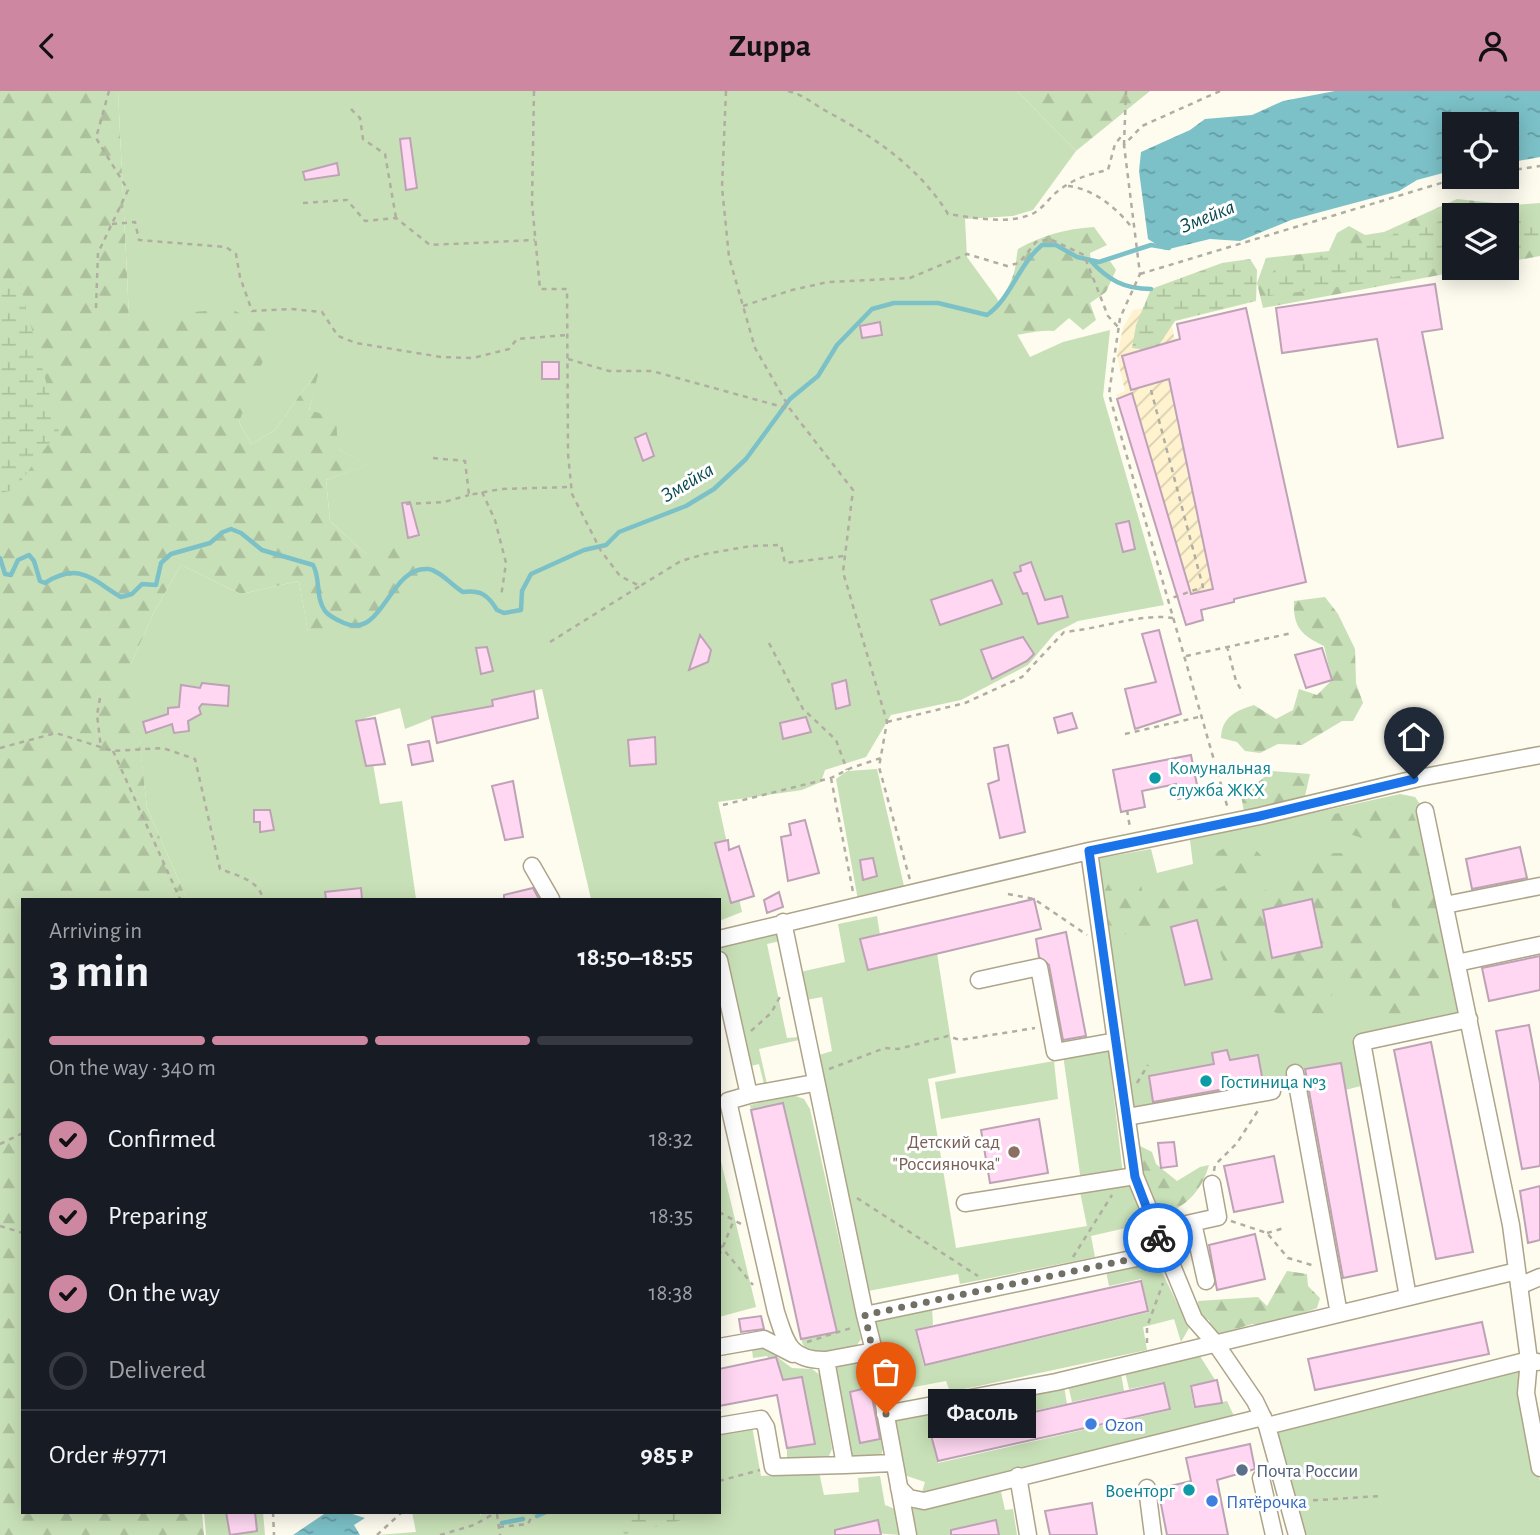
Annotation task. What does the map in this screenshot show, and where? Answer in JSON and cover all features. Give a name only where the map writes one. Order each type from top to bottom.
[{"type":"street","points":[[721,938],[1089,851],[1232,822],[1419,778],[1540,755]]},
{"type":"street","points":[[1426,811],[1511,1225],[1518,1278],[1534,1357],[1526,1393],[1540,1468]]},
{"type":"street","points":[[1089,851],[1127,1117],[1131,1177],[1194,1319],[1216,1344],[1269,1420],[1297,1535]]},
{"type":"street","points":[[532,866],[550,898]]},
{"type":"street","points":[[1445,905],[1540,886]]},
{"type":"street","points":[[783,922],[861,1320],[874,1351],[908,1535]]},
{"type":"street","points":[[1457,963],[1540,945]]},
{"type":"street","points":[[979,980],[1039,967],[1055,1052],[1116,1041]]},
{"type":"street","points":[[721,969],[749,1095]]},
{"type":"street","points":[[1408,1297],[1362,1042],[1469,1019]]},
{"type":"street","points":[[1295,1073],[1339,1314]]},
{"type":"street","points":[[799,1352],[787,1344],[776,1312],[724,1099],[814,1079]]},
{"type":"street","points":[[1127,1117],[1272,1091]]},
{"type":"street","points":[[965,1203],[1131,1177]]},
{"type":"street","points":[[1155,1231],[1218,1217],[1212,1184]]},
{"type":"street","points":[[1193,1223],[1206,1281]]},
{"type":"street","points":[[861,1320],[997,1287],[1165,1252]]},
{"type":"street","points":[[886,1414],[1056,1382],[1408,1297],[1518,1278],[1540,1277]]},
{"type":"street","points":[[721,1347],[764,1339],[826,1360],[874,1351]]},
{"type":"street","points":[[903,1506],[1018,1476],[1534,1357]]},
{"type":"street","points":[[826,1360],[845,1465]]},
{"type":"street","points":[[721,1426],[761,1419],[766,1426],[773,1467],[893,1463]]},
{"type":"street","points":[[1018,1476],[1028,1535]]},
{"type":"street","points":[[1261,1478],[1274,1535]]},
{"type":"street","points":[[899,1488],[909,1498],[924,1501]]},
{"type":"street","points":[[1147,1488],[1153,1535]]},
{"type":"path","points":[[96,308],[98,253],[128,190],[96,138],[109,91]]},
{"type":"path","points":[[534,91],[532,203],[540,289],[568,289],[568,454],[572,495],[601,551],[620,576],[640,586]]},
{"type":"path","points":[[726,91],[722,187],[729,257],[755,348],[790,408],[853,490],[843,572],[887,722],[880,767],[914,894]]},
{"type":"path","points":[[789,91],[806,96],[884,147],[934,192],[948,214],[1013,219],[1035,212],[1086,174],[1108,170],[1115,144],[1125,132]]},
{"type":"path","points":[[1126,91],[1124,145],[1140,274],[1120,317],[1109,394],[1232,822]]},
{"type":"path","points":[[1124,145],[1142,126],[1220,91]]},
{"type":"path","points":[[351,109],[360,118],[363,139],[385,154],[396,218],[430,246],[535,240]]},
{"type":"path","points":[[1519,169],[1540,166]]},
{"type":"path","points":[[1140,274],[1442,183]]},
{"type":"path","points":[[1067,186],[1082,187],[1104,201],[1122,214],[1135,232]]},
{"type":"path","points":[[303,203],[347,200],[365,221],[396,218]]},
{"type":"path","points":[[111,223],[135,222],[139,240],[226,247],[236,254],[240,277],[252,311],[292,309],[323,312],[338,336],[356,343],[441,357],[472,358],[509,349],[517,339],[568,335]]},
{"type":"path","points":[[743,306],[828,282],[910,278],[967,254],[1007,266],[1019,263],[1036,242],[1050,239],[1084,255],[1108,316],[1119,328]]},
{"type":"path","points":[[568,359],[609,371],[652,371],[790,408]]},
{"type":"path","points":[[1151,390],[1203,587],[1169,599]]},
{"type":"path","points":[[433,458],[465,461],[469,495]]},
{"type":"path","points":[[406,503],[444,502],[482,492],[571,487]]},
{"type":"path","points":[[482,492],[495,520],[506,563],[500,597]]},
{"type":"path","points":[[550,642],[681,561],[751,545],[781,545],[785,563],[845,556]]},
{"type":"path","points":[[887,722],[965,703],[1022,677],[1064,632],[1097,629],[1153,615],[1175,618]]},
{"type":"path","points":[[1185,656],[1292,633]]},
{"type":"path","points":[[769,643],[803,709],[836,740],[847,770]]},
{"type":"path","points":[[1227,646],[1242,694]]},
{"type":"path","points":[[100,698],[97,715],[101,748]]},
{"type":"path","points":[[1125,734],[1203,716]]},
{"type":"path","points":[[0,748],[32,742],[56,733],[113,751],[163,748],[195,759],[220,869],[248,879],[262,893],[263,898]]},
{"type":"path","points":[[113,751],[180,898]]},
{"type":"path","points":[[723,805],[831,778],[881,758]]},
{"type":"path","points":[[831,778],[855,906]]},
{"type":"path","points":[[1008,894],[1034,899],[1080,933],[1102,941]]},
{"type":"path","points":[[738,1043],[771,1013],[793,973]]},
{"type":"path","points":[[814,1079],[885,1048],[898,1049],[948,1036],[960,1040],[1050,1026]]},
{"type":"path","points":[[1212,1184],[1215,1165],[1237,1143],[1272,1091]]},
{"type":"path","points":[[0,1144],[21,1134]]},
{"type":"path","points":[[1060,1274],[1131,1177]]},
{"type":"path","points":[[852,1195],[997,1287]]},
{"type":"path","points":[[1218,1217],[1268,1233],[1288,1258],[1331,1271]]},
{"type":"path","points":[[734,1220],[722,1248],[755,1287]]},
{"type":"path","points":[[0,1226],[21,1232]]},
{"type":"path","points":[[1268,1233],[1284,1228]]},
{"type":"path","points":[[1147,1327],[1166,1275]]},
{"type":"path","points":[[799,1352],[861,1320]]},
{"type":"path","points":[[721,1480],[773,1467]]},
{"type":"path","points":[[1288,1501],[1380,1496]]},
{"type":"path","points":[[273,1514],[274,1535]]},
{"type":"path","points":[[377,1535],[400,1514]]},
{"type":"path","points":[[440,1535],[474,1525],[493,1514]]},
{"type":"path","points":[[497,1514],[500,1535]]},
{"type":"path","points":[[499,1527],[528,1524],[533,1514]]},
{"type":"shaded area","points":[[1167,305],[1234,602],[1202,610],[1203,620],[1186,625],[1116,395],[1125,391],[1117,356],[1123,328],[1133,310]]},
{"type":"green space","points":[[0,91],[118,91],[129,317],[231,309],[275,330],[239,422],[251,444],[275,430],[320,367],[309,410],[336,418],[338,449],[368,465],[326,480],[330,521],[366,554],[412,544],[420,589],[356,637],[308,633],[299,581],[241,594],[181,565],[154,612],[131,664],[147,808],[187,898],[21,898],[21,1514],[202,1514],[204,1535],[0,1535]]},
{"type":"green space","points":[[118,91],[1017,91],[1076,151],[1033,210],[1013,216],[965,219],[967,257],[996,297],[1030,357],[1063,342],[1110,330],[1103,396],[1164,605],[1078,621],[1055,633],[1028,665],[961,700],[891,715],[866,757],[825,770],[821,782],[802,790],[718,802],[742,912],[721,920],[721,898],[591,898],[542,689],[492,700],[493,706],[438,716],[405,729],[400,708],[365,718],[380,804],[402,801],[416,898],[187,898],[147,808],[139,739],[104,699],[131,664],[154,612],[181,565],[241,594],[299,581],[308,632],[366,554],[330,521],[326,480],[367,465],[338,449],[309,411],[318,370],[275,430],[251,444],[239,422],[264,351],[158,317],[129,317]]},
{"type":"green space","points":[[1017,91],[1150,91],[1076,151]]},
{"type":"green space","points":[[1457,199],[1495,203],[1448,203]]},
{"type":"green space","points":[[1540,203],[1540,256],[1519,260],[1519,205]]},
{"type":"green space","points":[[1442,206],[1442,275],[1263,308],[1257,283],[1266,258],[1329,251],[1337,233],[1349,226],[1365,235],[1384,232]]},
{"type":"green space","points":[[1540,213],[1540,243],[1519,248],[1519,214]]},
{"type":"green space","points":[[1442,220],[1442,267],[1367,283],[1268,296],[1262,285],[1275,269]]},
{"type":"green space","points":[[1094,227],[1107,245],[1090,253],[1091,265],[1110,261],[1116,270],[1106,292],[1090,303],[1096,320],[1083,330],[1069,318],[1054,331],[1006,335],[996,318],[996,312],[1013,275],[1018,249],[1054,233]]},
{"type":"green space","points":[[1250,259],[1257,270],[1256,301],[1175,321],[1155,351],[1132,348],[1136,325],[1151,289],[1222,263]]},
{"type":"green space","points":[[18,278],[59,430],[14,490],[0,493],[0,282]]},
{"type":"green space","points":[[1325,597],[1338,614],[1355,649],[1356,683],[1363,703],[1353,721],[1342,721],[1302,745],[1278,744],[1260,753],[1245,751],[1237,742],[1221,738],[1224,725],[1235,713],[1254,705],[1276,719],[1293,710],[1299,689],[1317,695],[1332,680],[1324,646],[1304,634],[1297,623],[1294,610],[1294,601]]},
{"type":"green space","points":[[877,769],[904,886],[858,900],[836,779],[847,771]]},
{"type":"green space","points":[[1272,771],[1310,774],[1305,796],[1275,809],[1244,811],[1241,796]]},
{"type":"green space","points":[[1400,794],[1415,797],[1425,811],[1469,1019],[1362,1042],[1369,1084],[1345,1090],[1340,1063],[1303,1069],[1306,1085],[1130,1112],[1096,875],[1100,858],[1151,849],[1157,873],[1193,864],[1190,840]]},
{"type":"green space","points":[[1382,800],[1412,812],[1428,857],[1440,913],[1440,942],[1428,961],[1441,978],[1437,996],[1410,1013],[1392,1017],[1361,1007],[1355,987],[1336,978],[1327,1015],[1304,1023],[1276,1013],[1233,984],[1207,920],[1175,914],[1133,935],[1108,932],[1103,894],[1112,877],[1140,881],[1145,902],[1166,898],[1174,877],[1203,889],[1216,889],[1232,880],[1221,870],[1214,854],[1240,844],[1252,848],[1263,858],[1254,882],[1254,893],[1279,887],[1308,853],[1357,854],[1383,862],[1380,906],[1390,916],[1391,932],[1377,929],[1378,936],[1390,955],[1408,962],[1408,932],[1392,907],[1387,859],[1375,844],[1328,829],[1325,817]]},
{"type":"green space","points":[[877,916],[880,935],[861,939],[868,969],[937,953],[956,1073],[928,1079],[956,1248],[1087,1226],[1080,1192],[1130,1184],[1149,1238],[1144,1246],[1134,1248],[1130,1227],[1091,1236],[1095,1257],[960,1284],[958,1274],[868,1291],[816,1056],[832,1051],[822,997],[806,1000],[800,972],[845,962],[838,924]]},
{"type":"green space","points":[[777,931],[780,941],[767,944],[787,1038],[799,1037],[799,1040],[759,1049],[767,1084],[764,1084],[759,1064],[751,1066],[721,942]]},
{"type":"green space","points":[[1108,1047],[1123,1175],[1081,1181],[1063,1055]]},
{"type":"green space","points":[[1054,1061],[1058,1099],[941,1119],[935,1082]]},
{"type":"green space","points":[[793,1095],[804,1099],[810,1109],[861,1339],[855,1348],[806,1353],[801,1339],[837,1333],[783,1103],[751,1110],[750,1105]]},
{"type":"green space","points":[[1136,1144],[1152,1152],[1156,1164],[1177,1181],[1200,1167],[1209,1165],[1192,1197],[1178,1208],[1161,1215],[1152,1208]]},
{"type":"green space","points":[[721,1161],[756,1307],[721,1316]]},
{"type":"green space","points":[[1150,1263],[1160,1268],[1189,1328],[1181,1342],[1174,1319],[1143,1327],[1147,1350],[950,1392],[946,1381],[888,1392],[873,1320],[932,1308],[933,1325],[915,1330],[924,1366],[1149,1312],[1141,1279],[1109,1286],[1106,1271]]},
{"type":"green space","points":[[1287,1271],[1307,1274],[1308,1286],[1320,1298],[1317,1308],[1273,1325],[1252,1324],[1214,1336],[1209,1320],[1199,1316],[1198,1301],[1258,1297],[1267,1306]]},
{"type":"green space","points":[[765,1348],[792,1368],[812,1369],[820,1375],[832,1449],[828,1458],[787,1462],[787,1448],[815,1443],[802,1377],[783,1380],[767,1356],[753,1358],[752,1350]]},
{"type":"green space","points":[[1200,1356],[1215,1380],[1190,1386],[1194,1408],[1227,1401],[1234,1416],[922,1492],[925,1482],[904,1475],[893,1420],[950,1406],[954,1429],[931,1435],[938,1463],[1170,1410],[1164,1382],[1129,1389],[1125,1372]]},
{"type":"green space","points":[[860,1363],[870,1370],[884,1444],[881,1457],[859,1459],[847,1452],[834,1369],[838,1365]]},
{"type":"green space","points":[[1528,1363],[1524,1395],[1540,1481],[1540,1535],[1299,1535],[1269,1427]]},
{"type":"green space","points":[[1121,1373],[1124,1391],[1072,1402],[1068,1385]]},
{"type":"green space","points":[[1064,1386],[1067,1404],[1017,1414],[1014,1396]]},
{"type":"green space","points":[[1006,1397],[1009,1417],[958,1428],[954,1406]]},
{"type":"green space","points":[[752,1426],[761,1476],[819,1472],[824,1495],[859,1492],[858,1478],[880,1476],[885,1505],[895,1509],[900,1535],[835,1530],[836,1535],[377,1535],[416,1532],[412,1514],[721,1514],[721,1428]]},
{"type":"green space","points":[[1000,1487],[1005,1510],[1013,1509],[1017,1535],[999,1535],[996,1521],[950,1530],[951,1535],[910,1535],[905,1511]]},
{"type":"green space","points":[[204,1514],[263,1514],[265,1535],[206,1535]]},
{"type":"green space","points":[[635,1514],[704,1514],[624,1535],[621,1517]]},
{"type":"water","points":[[1335,91],[1540,91],[1540,157],[1519,161],[1519,112],[1442,112],[1442,173],[1417,180],[1399,191],[1291,220],[1240,241],[1210,239],[1165,250],[1148,239],[1139,171],[1141,152],[1190,130],[1205,119],[1252,115],[1283,101]]},
{"type":"water","points":[[324,1514],[352,1514],[365,1518],[354,1525],[360,1535],[293,1535]]},
{"type":"building","points":[[410,138],[417,188],[406,190],[400,139]]},
{"type":"building","points":[[337,163],[339,175],[305,180],[303,172]]},
{"type":"building","points":[[1435,284],[1442,329],[1422,332],[1443,438],[1398,447],[1377,339],[1282,353],[1276,308]]},
{"type":"building","points":[[1246,308],[1306,582],[1234,599],[1234,602],[1201,610],[1203,620],[1186,625],[1117,399],[1132,393],[1191,594],[1213,589],[1169,379],[1131,390],[1122,356],[1180,339],[1177,324]]},
{"type":"building","points":[[880,322],[882,335],[862,338],[860,326]]},
{"type":"building","points":[[542,362],[559,362],[559,379],[542,379]]},
{"type":"building","points":[[646,433],[654,456],[643,461],[635,438]]},
{"type":"building","points":[[410,502],[419,535],[408,538],[402,503]]},
{"type":"building","points":[[1129,521],[1135,549],[1123,552],[1116,524]]},
{"type":"building","points":[[1031,562],[1045,600],[1062,596],[1068,617],[1038,624],[1027,593],[1023,594],[1014,573],[1021,571],[1020,566]]},
{"type":"building","points":[[992,580],[1002,604],[940,625],[931,600]]},
{"type":"building","points":[[1159,630],[1181,714],[1135,729],[1125,689],[1156,682],[1142,634]]},
{"type":"building","points":[[700,635],[711,650],[708,662],[689,670]]},
{"type":"building","points":[[1023,637],[1034,654],[1027,661],[992,679],[981,650]]},
{"type":"building","points":[[487,647],[493,671],[481,674],[476,648]]},
{"type":"building","points":[[1322,648],[1332,680],[1306,688],[1295,655]]},
{"type":"building","points":[[846,680],[850,705],[836,709],[832,684]]},
{"type":"building","points":[[202,683],[229,686],[228,706],[202,704],[199,708],[201,714],[188,721],[189,731],[174,733],[172,724],[146,733],[143,722],[168,714],[168,708],[179,707],[181,685],[200,688]]},
{"type":"building","points":[[534,691],[538,718],[437,743],[432,717],[493,706],[492,700]]},
{"type":"building","points":[[1072,713],[1077,728],[1058,733],[1054,718]]},
{"type":"building","points":[[806,717],[811,732],[783,739],[780,723]]},
{"type":"building","points":[[375,718],[385,764],[366,766],[356,721]]},
{"type":"building","points":[[655,737],[656,764],[630,766],[628,740]]},
{"type":"building","points":[[429,741],[433,761],[412,765],[408,745]]},
{"type":"building","points":[[1008,745],[1025,832],[1000,838],[988,784],[999,780],[994,748]]},
{"type":"building","name":"Комунальная служба ЖКХ","points":[[1191,755],[1199,795],[1178,799],[1176,784],[1142,791],[1145,807],[1121,812],[1113,770]]},
{"type":"building","points":[[513,781],[523,837],[505,840],[492,786]]},
{"type":"building","points":[[254,810],[270,810],[274,830],[260,832],[260,822],[254,822]]},
{"type":"building","points":[[805,820],[819,873],[788,881],[781,837],[791,835],[789,824]]},
{"type":"building","points":[[728,840],[729,850],[739,846],[754,896],[731,903],[715,843]]},
{"type":"building","points":[[1520,847],[1527,878],[1472,889],[1466,859]]},
{"type":"building","points":[[873,858],[877,876],[863,880],[860,860]]},
{"type":"building","points":[[361,888],[362,898],[326,898],[325,892]]},
{"type":"building","points":[[533,888],[538,898],[504,898],[504,895]]},
{"type":"building","points":[[779,892],[783,907],[767,913],[764,900]]},
{"type":"building","points":[[1034,899],[1041,929],[868,970],[860,939]]},
{"type":"building","points":[[1312,899],[1322,947],[1272,958],[1263,910]]},
{"type":"building","points":[[1197,920],[1212,979],[1185,985],[1171,927]]},
{"type":"building","points":[[1066,932],[1086,1036],[1063,1040],[1049,965],[1039,957],[1036,939]]},
{"type":"building","points":[[1540,956],[1540,990],[1489,1001],[1482,968]]},
{"type":"building","points":[[1529,1025],[1540,1083],[1540,1166],[1522,1169],[1496,1031]]},
{"type":"building","points":[[1431,1042],[1473,1252],[1436,1259],[1394,1050]]},
{"type":"building","name":"Гостиница №3","points":[[1227,1050],[1230,1060],[1258,1055],[1263,1082],[1153,1102],[1149,1076],[1214,1064],[1212,1053]]},
{"type":"building","points":[[1341,1063],[1377,1271],[1343,1278],[1305,1069]]},
{"type":"building","points":[[783,1103],[837,1332],[801,1339],[751,1110]]},
{"type":"building","name":"Детский сад \"Россияночка\"","points":[[1039,1119],[1048,1173],[990,1183],[981,1130]]},
{"type":"building","points":[[1174,1142],[1177,1166],[1161,1168],[1158,1143]]},
{"type":"building","points":[[1274,1156],[1283,1202],[1234,1212],[1224,1166]]},
{"type":"building","points":[[1540,1186],[1540,1240],[1528,1243],[1520,1191]]},
{"type":"building","points":[[1255,1234],[1265,1279],[1217,1290],[1209,1245]]},
{"type":"building","points":[[1141,1281],[1148,1311],[925,1365],[916,1330]]},
{"type":"building","points":[[761,1316],[764,1329],[741,1332],[739,1319]]},
{"type":"building","points":[[1482,1322],[1489,1354],[1315,1390],[1308,1359]]},
{"type":"building","points":[[776,1357],[783,1380],[802,1377],[815,1444],[787,1448],[777,1395],[721,1406],[721,1369]]},
{"type":"building","points":[[1217,1380],[1222,1403],[1195,1407],[1191,1386]]},
{"type":"building","points":[[1164,1383],[1170,1409],[938,1461],[931,1435]]},
{"type":"building","points":[[870,1387],[880,1439],[860,1443],[850,1392]]},
{"type":"building","name":"Военторг","points":[[1250,1444],[1255,1469],[1217,1480],[1228,1535],[1167,1535],[1158,1489],[1191,1481],[1186,1458]]},
{"type":"building","points":[[1092,1503],[1097,1535],[1050,1535],[1045,1511]]},
{"type":"building","points":[[226,1514],[255,1514],[257,1531],[230,1535]]},
{"type":"building","points":[[878,1520],[881,1535],[835,1535],[835,1530]]},
{"type":"building","points":[[996,1520],[999,1535],[951,1535],[951,1530]]},
{"type":"waterway","name":"Змейка","points":[[0,558],[5,574],[11,575],[18,560],[29,555],[34,561],[40,581],[45,583],[57,577],[77,573],[93,579],[121,597],[132,594],[142,584],[156,585],[161,563],[171,554],[210,543],[231,529],[241,533],[262,550],[313,565],[322,606],[329,615],[344,623],[357,625],[368,621],[404,579],[415,571],[428,569],[441,575],[463,592],[483,595],[497,610],[504,613],[521,610],[522,591],[531,574],[584,550],[606,545],[619,532],[686,506],[714,489],[746,459],[790,399],[818,376],[837,345],[872,309],[894,303],[938,303],[987,315],[996,308],[1042,245],[1056,245],[1077,257],[1099,262],[1151,245],[1169,248]]},
{"type":"waterway","points":[[1090,260],[1117,282],[1151,289]]},
{"type":"waterway","points":[[537,1516],[542,1514]]},
{"type":"waterway","points":[[502,1523],[523,1519]]},
{"type":"way so far","points":[[886,1414],[865,1315],[1165,1252],[1158,1238]]},
{"type":"place","name":"Комунальная служба ЖКХ","points":[[1155,778]]},
{"type":"place","name":"Гостиница №3","points":[[1206,1081]]},
{"type":"place","name":"Детский сад \"Россияночка\"","points":[[1014,1152]]},
{"type":"place","name":"Фасоль","points":[[886,1414]]},
{"type":"place","name":"Ozon","points":[[1091,1424]]},
{"type":"place","name":"Почта России","points":[[1242,1470]]},
{"type":"place","name":"Военторг","points":[[1189,1490]]},
{"type":"place","name":"Пятёрочка","points":[[1212,1501]]},
{"type":"route","points":[[1158,1238],[1135,1177],[1089,851],[1260,816],[1414,779]]}]
